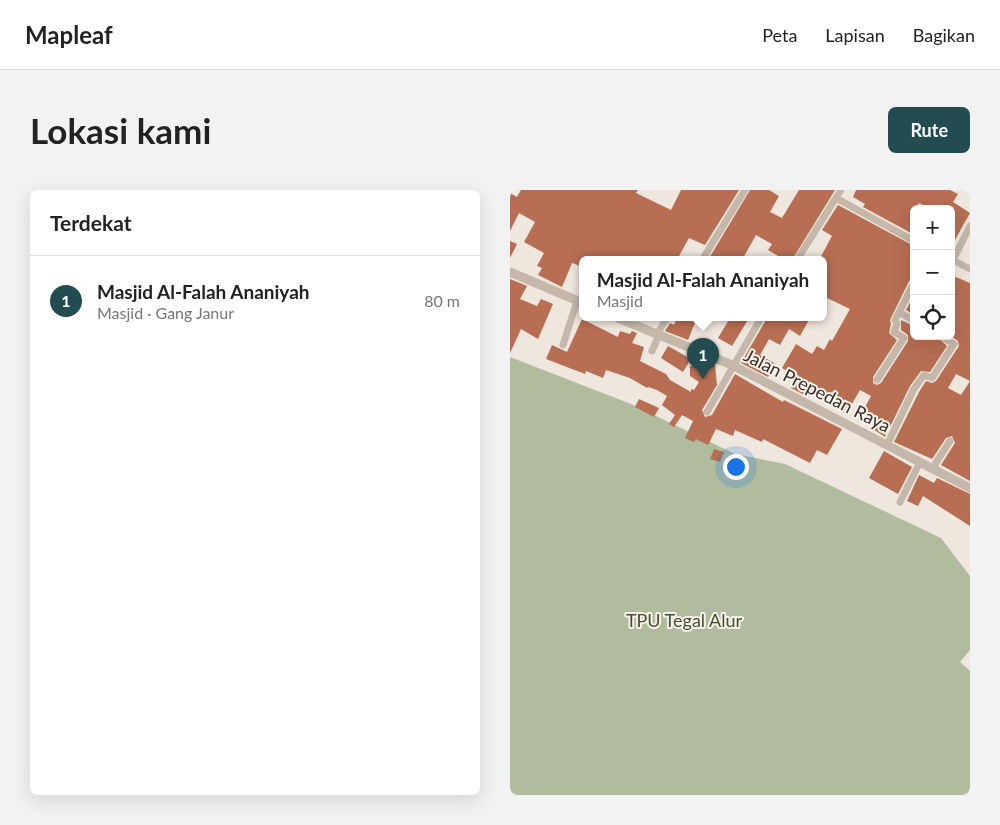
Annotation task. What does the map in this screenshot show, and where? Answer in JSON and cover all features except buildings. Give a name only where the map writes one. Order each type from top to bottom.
[{"type":"street","points":[[704,256],[745,190]]},
{"type":"street","points":[[800,256],[841,190]]},
{"type":"street","points":[[836,198],[910,239]]},
{"type":"street","points":[[955,254],[970,226]]},
{"type":"street","points":[[955,262],[970,269]]},
{"type":"street","points":[[511,276],[579,302]]},
{"type":"street","points":[[877,380],[904,338],[894,332],[899,312],[910,291]]},
{"type":"street","points":[[563,345],[579,305]]},
{"type":"street","points":[[899,312],[910,319]]},
{"type":"street","name":"Jalan Prepedan Raya","points":[[626,321],[732,365],[970,488]]},
{"type":"street","points":[[652,351],[658,334],[666,321]]},
{"type":"street","points":[[706,412],[759,321]]},
{"type":"street","points":[[887,445],[914,389],[924,375],[932,378],[954,344],[948,340]]},
{"type":"street","points":[[932,469],[950,441]]},
{"type":"street","points":[[900,502],[920,462]]},
{"type":"green space","name":"TPU Tegal Alur","points":[[510,357],[631,404],[735,454],[785,464],[941,538],[970,576],[970,650],[960,662],[970,671],[970,795],[510,795]]},
{"type":"place","name":"Masjid Al-Falah Ananiyah","points":[[703,379]]}]
